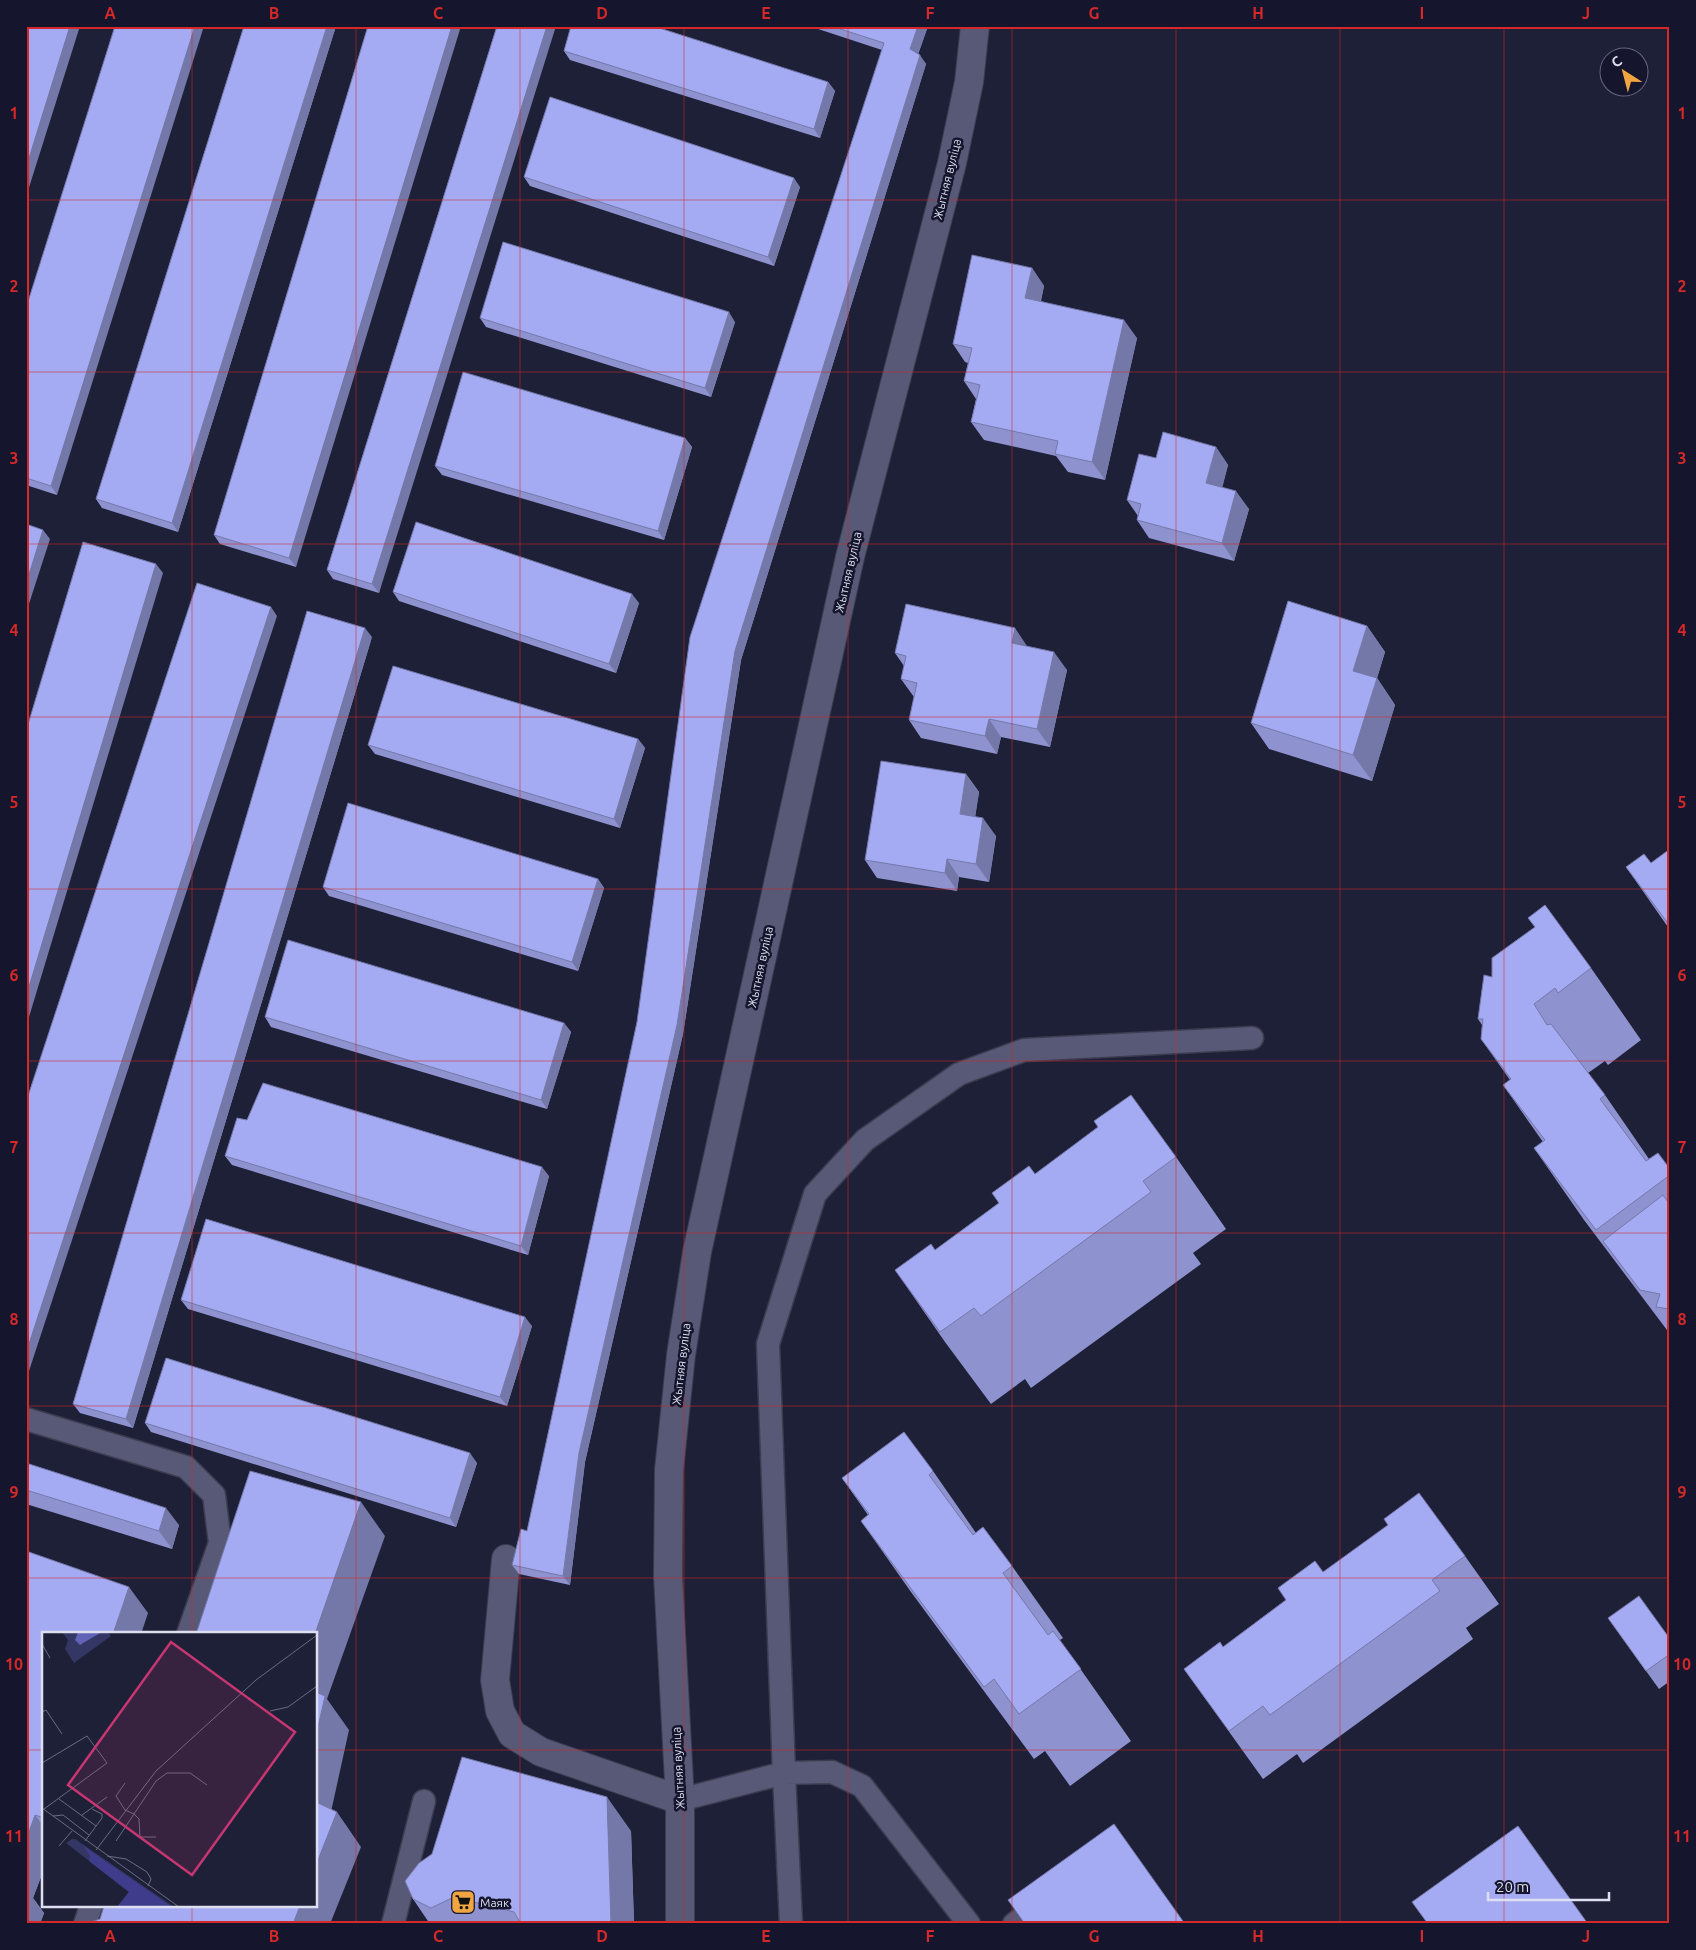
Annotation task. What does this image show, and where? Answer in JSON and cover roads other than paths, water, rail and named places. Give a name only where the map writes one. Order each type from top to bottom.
[{"type":"street","name":"Жытняя вуліца","points":[[680,1924],[680,1800],[668,1576],[670,1470],[681,1355],[697,1252],[850,557],[952,163],[969,82],[975,26]]},
{"type":"street","points":[[506,1559],[495,1680],[500,1711],[512,1734],[541,1752],[680,1800]]},
{"type":"lane","points":[[791,1924],[768,1344],[815,1194],[865,1140],[959,1074],[1024,1050],[1252,1038]]},
{"type":"lane","points":[[26,1419],[186,1467],[214,1495],[220,1543],[189,1632]]},
{"type":"lane","points":[[680,1800],[784,1773],[832,1772],[862,1786],[969,1924]]},
{"type":"lane","points":[[393,1924],[424,1801]]},
{"type":"lane","points":[[1014,1924],[1060,1889]]},
{"type":"lane","points":[[85,1924],[91,1908]]},
{"type":"place","name":"Маяк","points":[[463,1902]]}]
